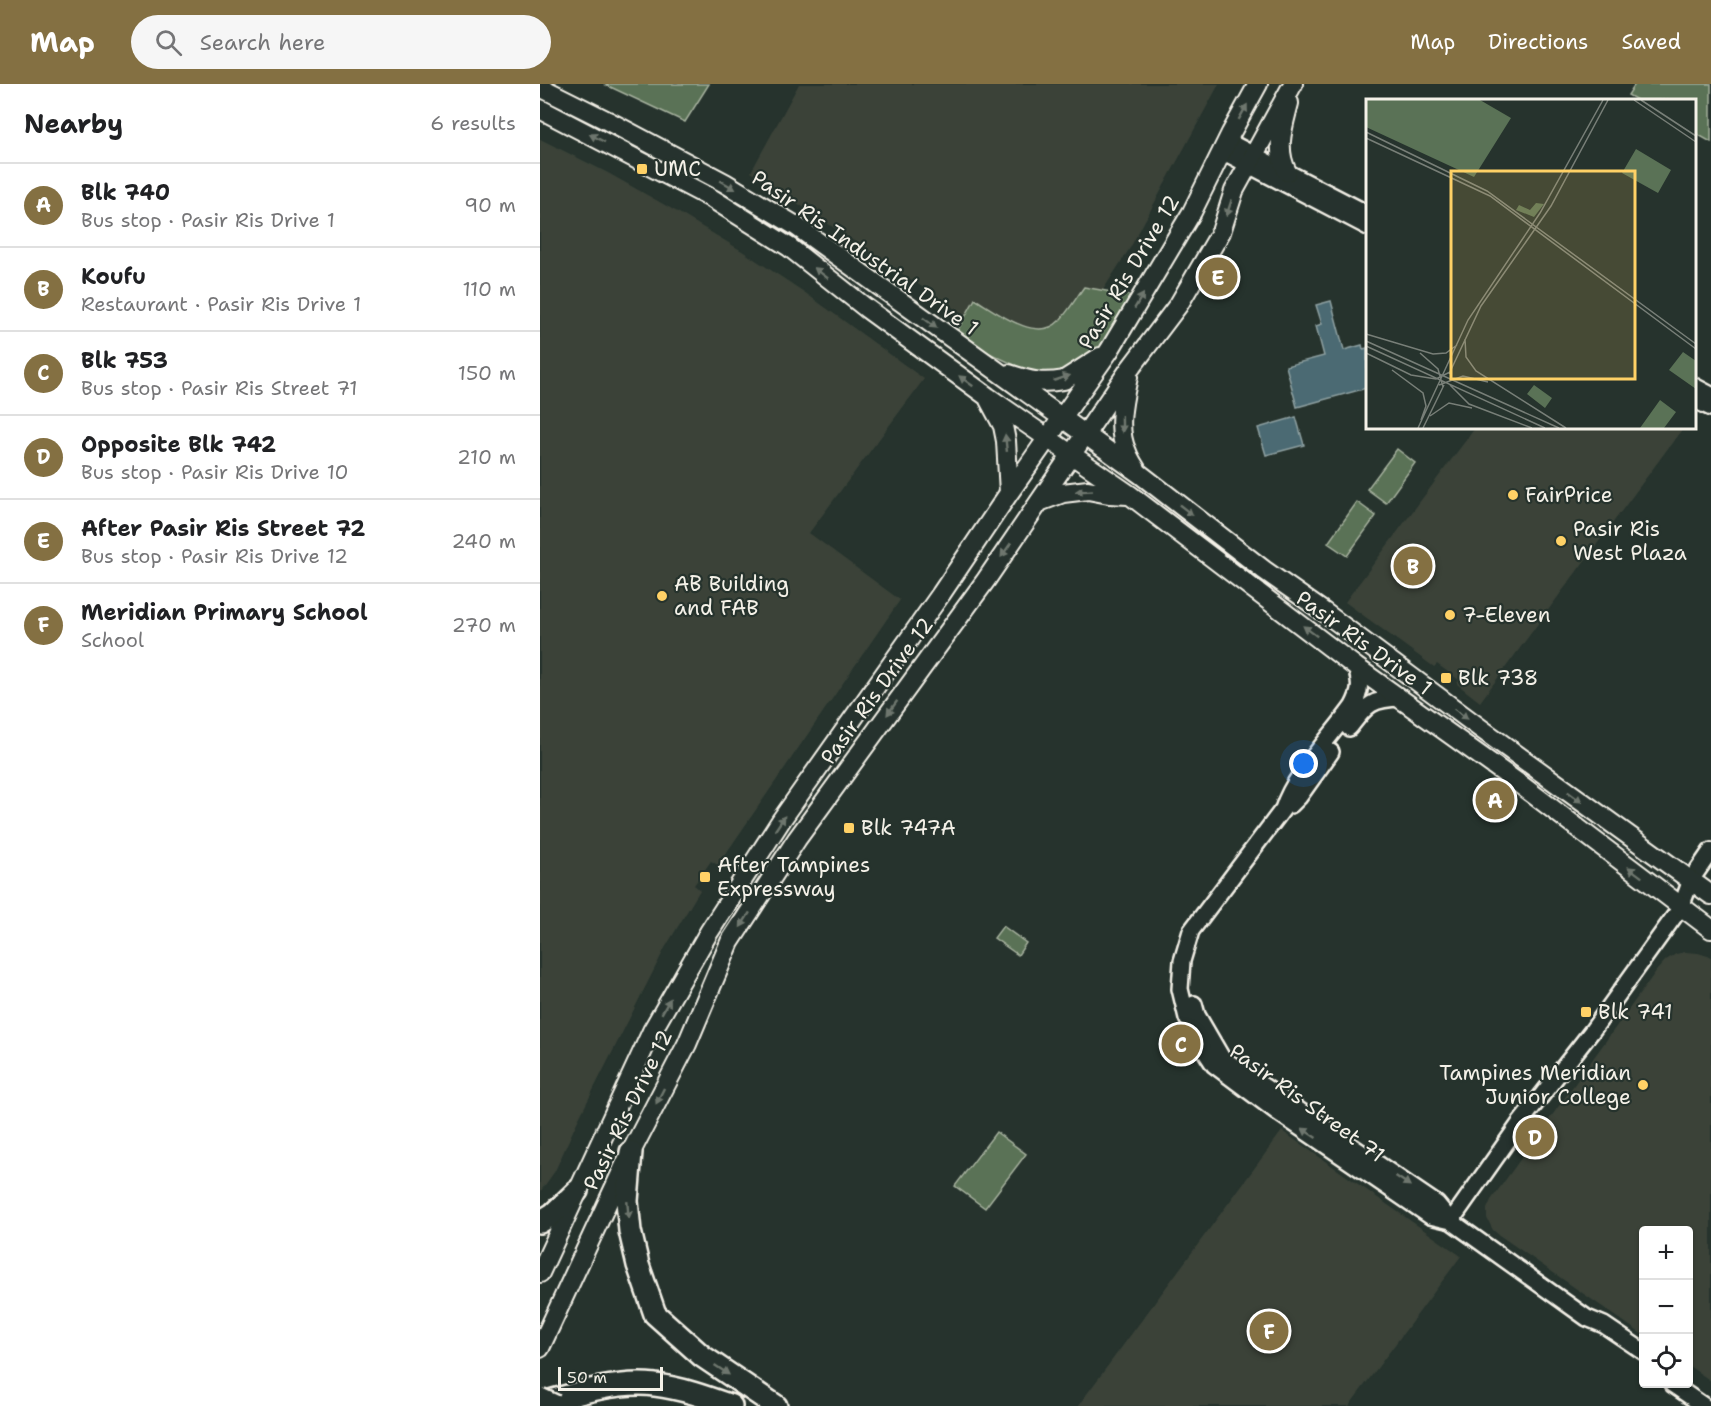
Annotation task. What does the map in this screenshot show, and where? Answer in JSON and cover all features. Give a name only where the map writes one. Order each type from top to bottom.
[{"type":"highway","points":[[631,1152],[627,1201],[630,1231],[638,1265],[655,1314],[702,1356],[776,1406]]},
{"type":"highway","points":[[540,1222],[554,1214],[577,1191]]},
{"type":"highway","points":[[540,1404],[609,1387],[653,1384],[691,1392],[731,1406]]},
{"type":"highway","points":[[540,1399],[555,1406]]},
{"type":"main road","name":"Pasir Ris Drive 12","points":[[540,1273],[652,1031],[709,932],[782,819],[942,594],[1109,351],[1192,212],[1258,84]]},
{"type":"main road","name":"Pasir Ris Drive 12","points":[[540,1348],[631,1152],[687,1044],[730,942],[797,839],[986,580],[1129,370],[1179,304],[1221,232],[1234,190],[1250,159],[1294,84]]},
{"type":"main road","points":[[1287,172],[1280,154],[1281,134],[1294,84]]},
{"type":"main road","name":"Pasir Ris Industrial Drive 1","points":[[540,87],[725,183],[772,211],[883,288],[1062,419]]},
{"type":"main road","points":[[540,96],[552,103],[558,118]]},
{"type":"main road","name":"Pasir Ris Industrial Drive 1","points":[[540,109],[711,198],[789,247],[874,314],[1048,439]]},
{"type":"main road","points":[[772,211],[769,223],[776,239]]},
{"type":"main road","points":[[986,365],[1033,382],[1057,381],[1064,380],[1109,351]]},
{"type":"main road","points":[[1129,370],[1123,403],[1122,432],[1126,451],[1140,474]]},
{"type":"main road","points":[[988,397],[1004,426],[1009,494]]},
{"type":"main road","name":"Pasir Ris Drive 1","points":[[1062,419],[1140,474],[1264,570],[1490,735],[1691,880],[1710,891]]},
{"type":"main road","name":"Pasir Ris Drive 1","points":[[1048,439],[1130,495],[1356,667],[1521,785],[1711,929]]},
{"type":"main road","points":[[1039,502],[1079,491],[1130,495]]},
{"type":"street","points":[[1225,146],[1366,226]]},
{"type":"street","points":[[1250,159],[1287,172],[1366,213]]},
{"type":"street","points":[[1696,387],[1711,395]]},
{"type":"street","points":[[1696,400],[1711,408]]},
{"type":"street","name":"Pasir Ris Street 71","points":[[1356,667],[1360,682],[1357,698],[1299,778],[1283,809],[1191,931],[1182,961],[1180,989],[1187,1018],[1214,1065],[1277,1112],[1430,1216],[1451,1221],[1587,1318],[1604,1325],[1639,1349]]},
{"type":"street","name":"Pasir Ris Street 71","points":[[1283,809],[1293,803],[1367,706],[1375,701],[1401,698]]},
{"type":"street","points":[[1451,1221],[1520,1123],[1592,1031],[1681,907],[1691,880],[1711,851]]},
{"type":"street","points":[[1681,907],[1710,891]]},
{"type":"street","name":"Pasir Ris Street 71","points":[[1587,1318],[1599,1333],[1639,1361]]},
{"type":"street","points":[[1693,1386],[1711,1399]]},
{"type":"street","points":[[1679,1388],[1704,1406]]},
{"type":"shaded area","points":[[799,84],[1219,84],[1130,248],[1072,338],[1013,348],[751,172]]},
{"type":"shaded area","points":[[540,139],[608,173],[742,251],[804,292],[924,379],[809,533],[900,600],[718,865],[711,861],[694,885],[700,890],[665,948],[576,1124],[555,1171],[540,1192]]},
{"type":"shaded area","points":[[1474,429],[1682,429],[1480,702],[1457,684],[1459,680],[1437,664],[1434,667],[1345,602]]},
{"type":"shaded area","name":"Tampines Meridian Junior College","points":[[1698,953],[1711,957],[1711,1381],[1693,1369],[1693,1226],[1639,1226],[1639,1332],[1499,1235],[1493,1230],[1487,1218],[1487,1209],[1491,1200],[1657,970],[1666,960],[1676,954]]},
{"type":"shaded area","points":[[1282,1131],[1461,1256],[1349,1406],[1078,1406]]},
{"type":"green space","points":[[604,84],[709,84],[685,122]]},
{"type":"green space","points":[[1635,84],[1711,84],[1711,142],[1696,134],[1696,99],[1635,99],[1628,95]]},
{"type":"green space","points":[[1084,287],[1134,296],[1101,351],[1066,374],[1036,375],[985,351],[956,333],[975,299],[1016,323],[1039,329],[1050,327],[1059,321]]},
{"type":"green space","points":[[1397,449],[1415,463],[1386,503],[1367,489]]},
{"type":"green space","points":[[1357,502],[1376,516],[1347,556],[1328,543]]},
{"type":"green space","points":[[1003,926],[1026,943],[1018,955],[994,938]]},
{"type":"green space","points":[[996,1132],[1026,1154],[985,1208],[955,1186]]},
{"type":"water","points":[[1331,301],[1344,350],[1362,345],[1363,349],[1366,348],[1366,388],[1297,407],[1286,366],[1324,356],[1316,326],[1322,324],[1316,305]]},
{"type":"water","points":[[1296,417],[1304,445],[1266,455],[1258,428]]},
{"type":"place","name":"UMC","points":[[642,169]]},
{"type":"place","name":"After Pasir Ris Street 72","points":[[1218,277]]},
{"type":"place","name":"FairPrice","points":[[1513,495]]},
{"type":"place","name":"Pasir Ris West Plaza","points":[[1561,541]]},
{"type":"place","name":"Koufu","points":[[1413,566]]},
{"type":"place","name":"AB Building and FAB","points":[[662,596]]},
{"type":"place","name":"7-Eleven","points":[[1450,615]]},
{"type":"place","name":"Blk 738","points":[[1446,678]]},
{"type":"place","name":"Blk 740","points":[[1495,800]]},
{"type":"place","name":"Blk 747A","points":[[849,828]]},
{"type":"place","name":"After Tampines Expressway","points":[[705,877]]},
{"type":"place","name":"Blk 741","points":[[1586,1012]]},
{"type":"place","name":"Blk 753","points":[[1181,1044]]},
{"type":"place","name":"Tampines Meridian Junior College","points":[[1643,1085]]},
{"type":"place","name":"Opposite Blk 742","points":[[1535,1137]]},
{"type":"place","name":"Meridian Primary School","points":[[1269,1331]]}]
